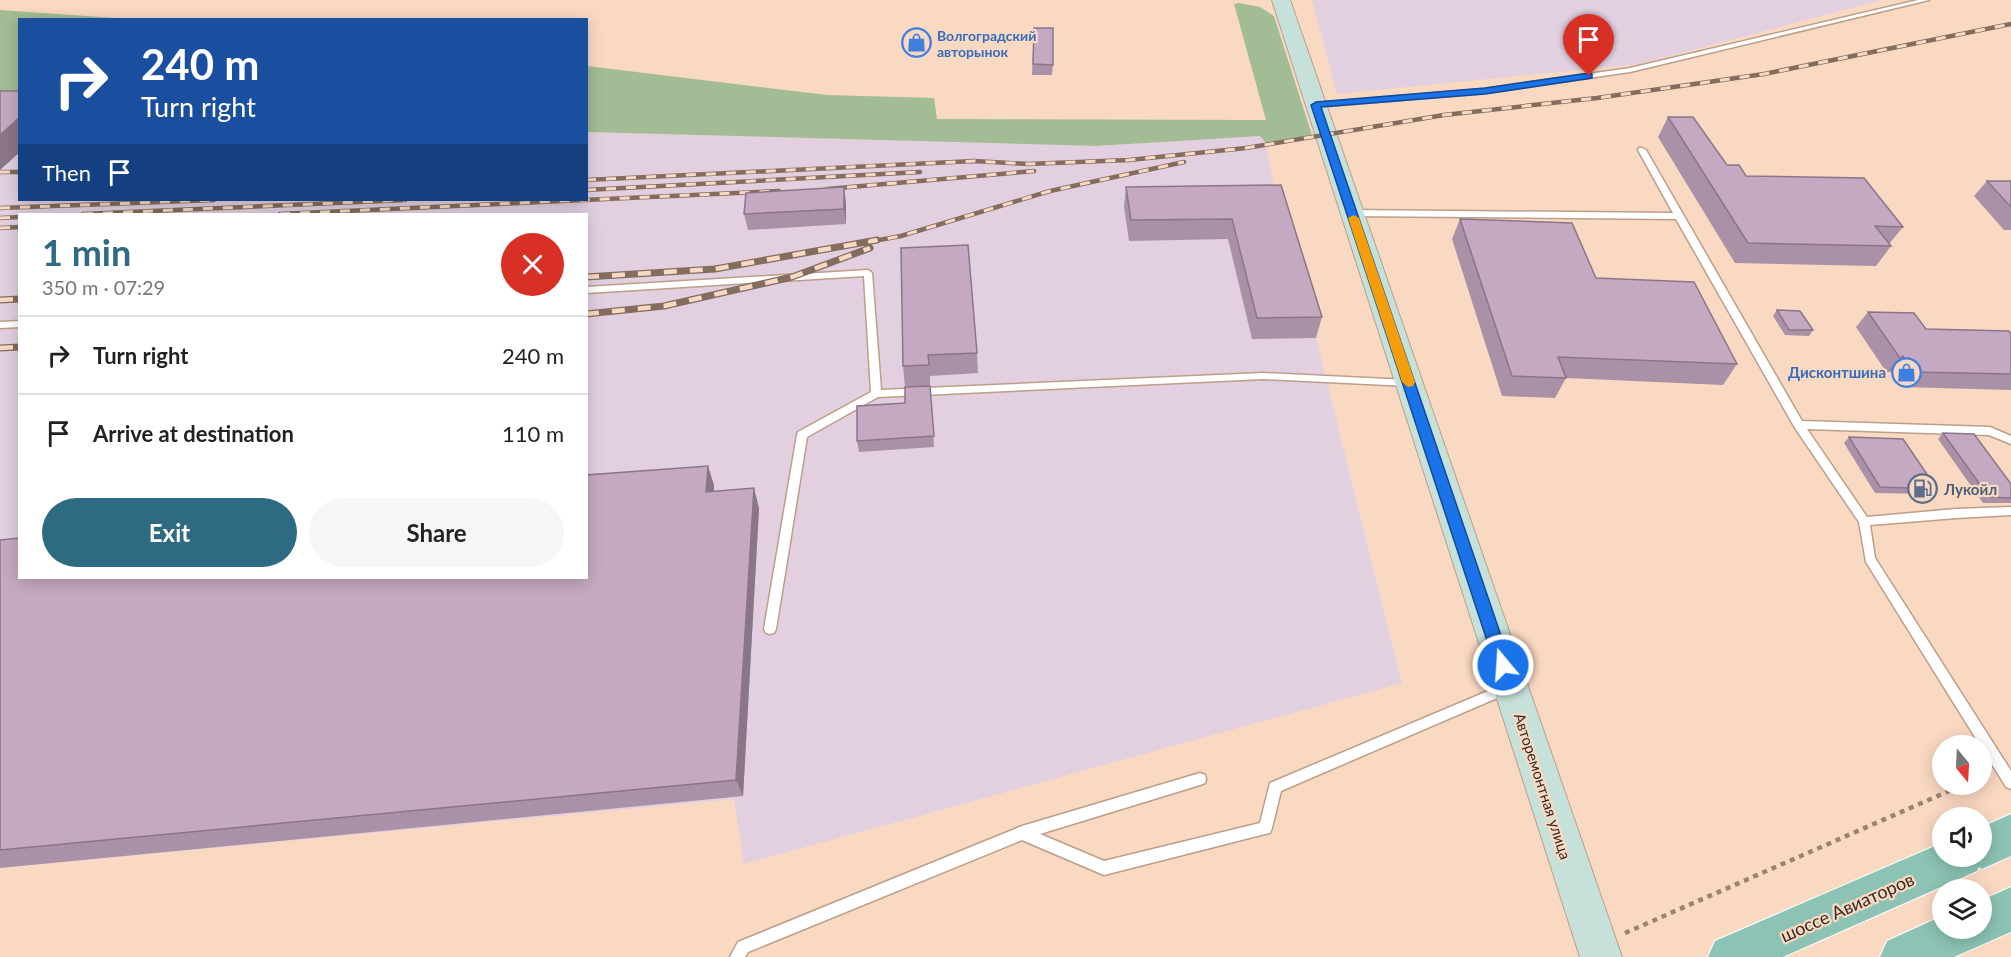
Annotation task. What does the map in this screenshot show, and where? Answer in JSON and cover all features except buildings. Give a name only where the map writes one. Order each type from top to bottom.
[{"type":"main road","name":"Авторемонтная улица","points":[[1281,0],[1598,951]]},
{"type":"main road","points":[[1992,844],[2011,835]]},
{"type":"main road","name":"шоссе Авиаторов","points":[[1731,957],[1937,867]]},
{"type":"main road","points":[[1992,918],[2011,909]]},
{"type":"main road","points":[[1904,957],[1943,939]]},
{"type":"lane","points":[[1316,105],[1485,91],[1630,69],[1926,0]]},
{"type":"lane","points":[[1642,150],[1799,425],[1864,521],[1870,559],[2011,783]]},
{"type":"lane","points":[[1352,213],[1679,216]]},
{"type":"lane","points":[[588,290],[868,273],[876,394]]},
{"type":"lane","points":[[0,325],[18,324]]},
{"type":"lane","points":[[770,629],[802,435],[876,394],[1263,376],[1408,383]]},
{"type":"lane","points":[[1799,425],[1990,432],[2011,440]]},
{"type":"lane","points":[[1864,521],[1918,518],[1957,511],[2011,511]]},
{"type":"lane","points":[[1022,833],[1104,868],[1265,828],[1275,787],[1510,687]]},
{"type":"lane","points":[[737,957],[743,947],[1022,833],[1200,779]]},
{"type":"path","points":[[1598,951],[1941,795]]},
{"type":"shaded area","points":[[1312,0],[1882,0],[1640,64],[1337,94]]},
{"type":"shaded area","points":[[0,106],[18,106],[18,201],[588,201],[588,132],[1096,146],[1261,136],[1266,143],[1277,205],[1316,338],[1402,683],[744,864],[734,799],[0,868]]},
{"type":"green space","points":[[1234,4],[1260,7],[1274,16],[1312,135],[1266,143],[1260,136],[1096,146],[588,132],[588,66],[827,95],[934,98],[937,119],[1266,120]]},
{"type":"green space","points":[[0,10],[116,18],[18,18],[18,106],[0,106]]},
{"type":"railway","points":[[588,180],[974,161],[1028,164],[1129,160],[1246,148],[1444,115],[1597,98],[1764,74],[2011,24]]},
{"type":"railway","points":[[868,242],[901,236],[1050,191],[1184,162]]},
{"type":"railway","points":[[827,189],[1034,171]]},
{"type":"railway","points":[[0,172],[18,172]]},
{"type":"railway","points":[[588,190],[920,172]]},
{"type":"railway","points":[[588,200],[779,191]]},
{"type":"railway","points":[[0,208],[187,201]]},
{"type":"railway","points":[[106,213],[382,201]]},
{"type":"railway","points":[[302,213],[562,201]]},
{"type":"railway","points":[[0,218],[18,217]]},
{"type":"railway","points":[[0,228],[18,227]]},
{"type":"railway","points":[[588,277],[715,269],[877,240]]},
{"type":"railway","points":[[588,314],[664,306],[792,277],[870,248]]},
{"type":"railway","points":[[0,300],[18,299]]},
{"type":"railway","points":[[0,348],[18,347]]},
{"type":"slow traffic","points":[[1354,218],[1408,382]]},
{"type":"place","name":"Волгоградский авторынок","points":[[916,43]]},
{"type":"place","name":"Дисконтшина","points":[[1907,372]]},
{"type":"place","name":"Лукойл","points":[[1923,489]]},
{"type":"route","points":[[1503,665],[1316,105],[1485,91],[1589,76]]}]
